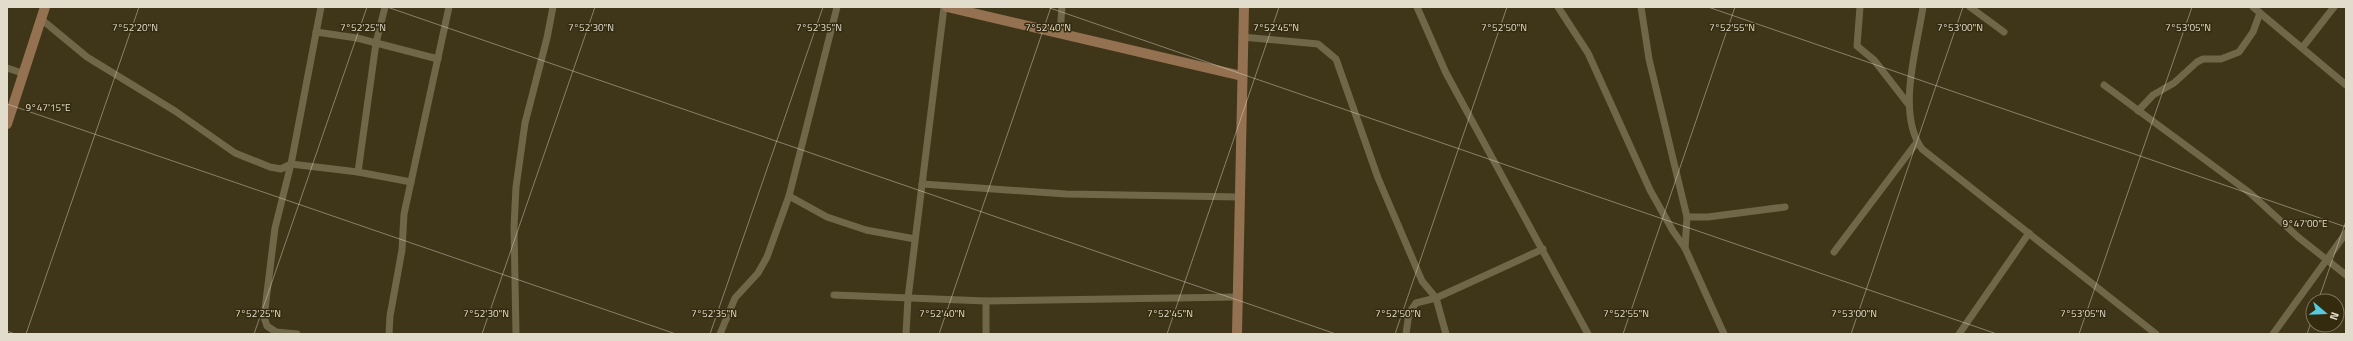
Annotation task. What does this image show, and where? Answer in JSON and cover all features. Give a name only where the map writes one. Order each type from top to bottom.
[{"type":"street","points":[[7,124],[22,73],[45,7]]},
{"type":"street","points":[[297,334],[276,332],[267,326],[264,317],[275,228],[291,164],[322,7]]},
{"type":"street","points":[[358,172],[376,43],[385,7]]},
{"type":"street","points":[[389,334],[390,316],[402,250],[404,214],[449,7]]},
{"type":"street","points":[[516,334],[516,187],[525,123],[546,45],[553,7]]},
{"type":"street","points":[[720,334],[735,298],[758,273],[767,257],[789,196],[837,7]]},
{"type":"street","points":[[906,334],[908,298],[944,7]]},
{"type":"street","points":[[948,7],[1242,76]]},
{"type":"street","points":[[1060,34],[1062,7]]},
{"type":"street","points":[[1237,334],[1242,37],[1244,7]]},
{"type":"street","points":[[1417,7],[1446,73],[1588,334]]},
{"type":"street","points":[[1558,7],[1588,53],[1650,190],[1673,231],[1685,248],[1724,334]]},
{"type":"street","points":[[1641,7],[1649,59],[1687,217],[1685,248]]},
{"type":"street","points":[[1860,7],[1857,46],[1874,60],[1910,106]]},
{"type":"street","points":[[1923,7],[1909,94],[1910,122],[1917,142],[1922,149],[2156,334]]},
{"type":"street","points":[[1970,7],[2004,32]]},
{"type":"street","points":[[2253,7],[2346,84]]},
{"type":"street","points":[[2302,48],[2334,7]]},
{"type":"street","points":[[2138,111],[2153,95],[2174,83],[2197,62],[2204,59],[2221,59],[2240,52],[2253,32],[2260,13]]},
{"type":"street","points":[[41,19],[87,57],[174,111],[236,152],[270,167],[281,169],[291,164],[358,172],[411,182]]},
{"type":"street","points":[[316,32],[376,43],[438,59]]},
{"type":"street","points":[[1242,37],[1318,44],[1336,59],[1378,178],[1422,281],[1436,298],[1446,334]]},
{"type":"street","points":[[7,68],[22,73]]},
{"type":"street","points":[[2104,85],[2250,193],[2325,260],[2346,275]]},
{"type":"street","points":[[1834,252],[1917,142]]},
{"type":"street","points":[[922,184],[1066,194],[1240,197]]},
{"type":"street","points":[[789,196],[827,217],[866,230],[915,239]]},
{"type":"street","points":[[1687,217],[1708,217],[1785,207]]},
{"type":"street","points":[[1959,334],[2029,233]]},
{"type":"street","points":[[2273,334],[2325,260],[2346,233]]},
{"type":"street","points":[[1406,334],[1408,313],[1416,303],[1436,298],[1543,249]]},
{"type":"street","points":[[834,295],[986,301],[1238,297]]},
{"type":"street","points":[[986,301],[986,334]]}]
